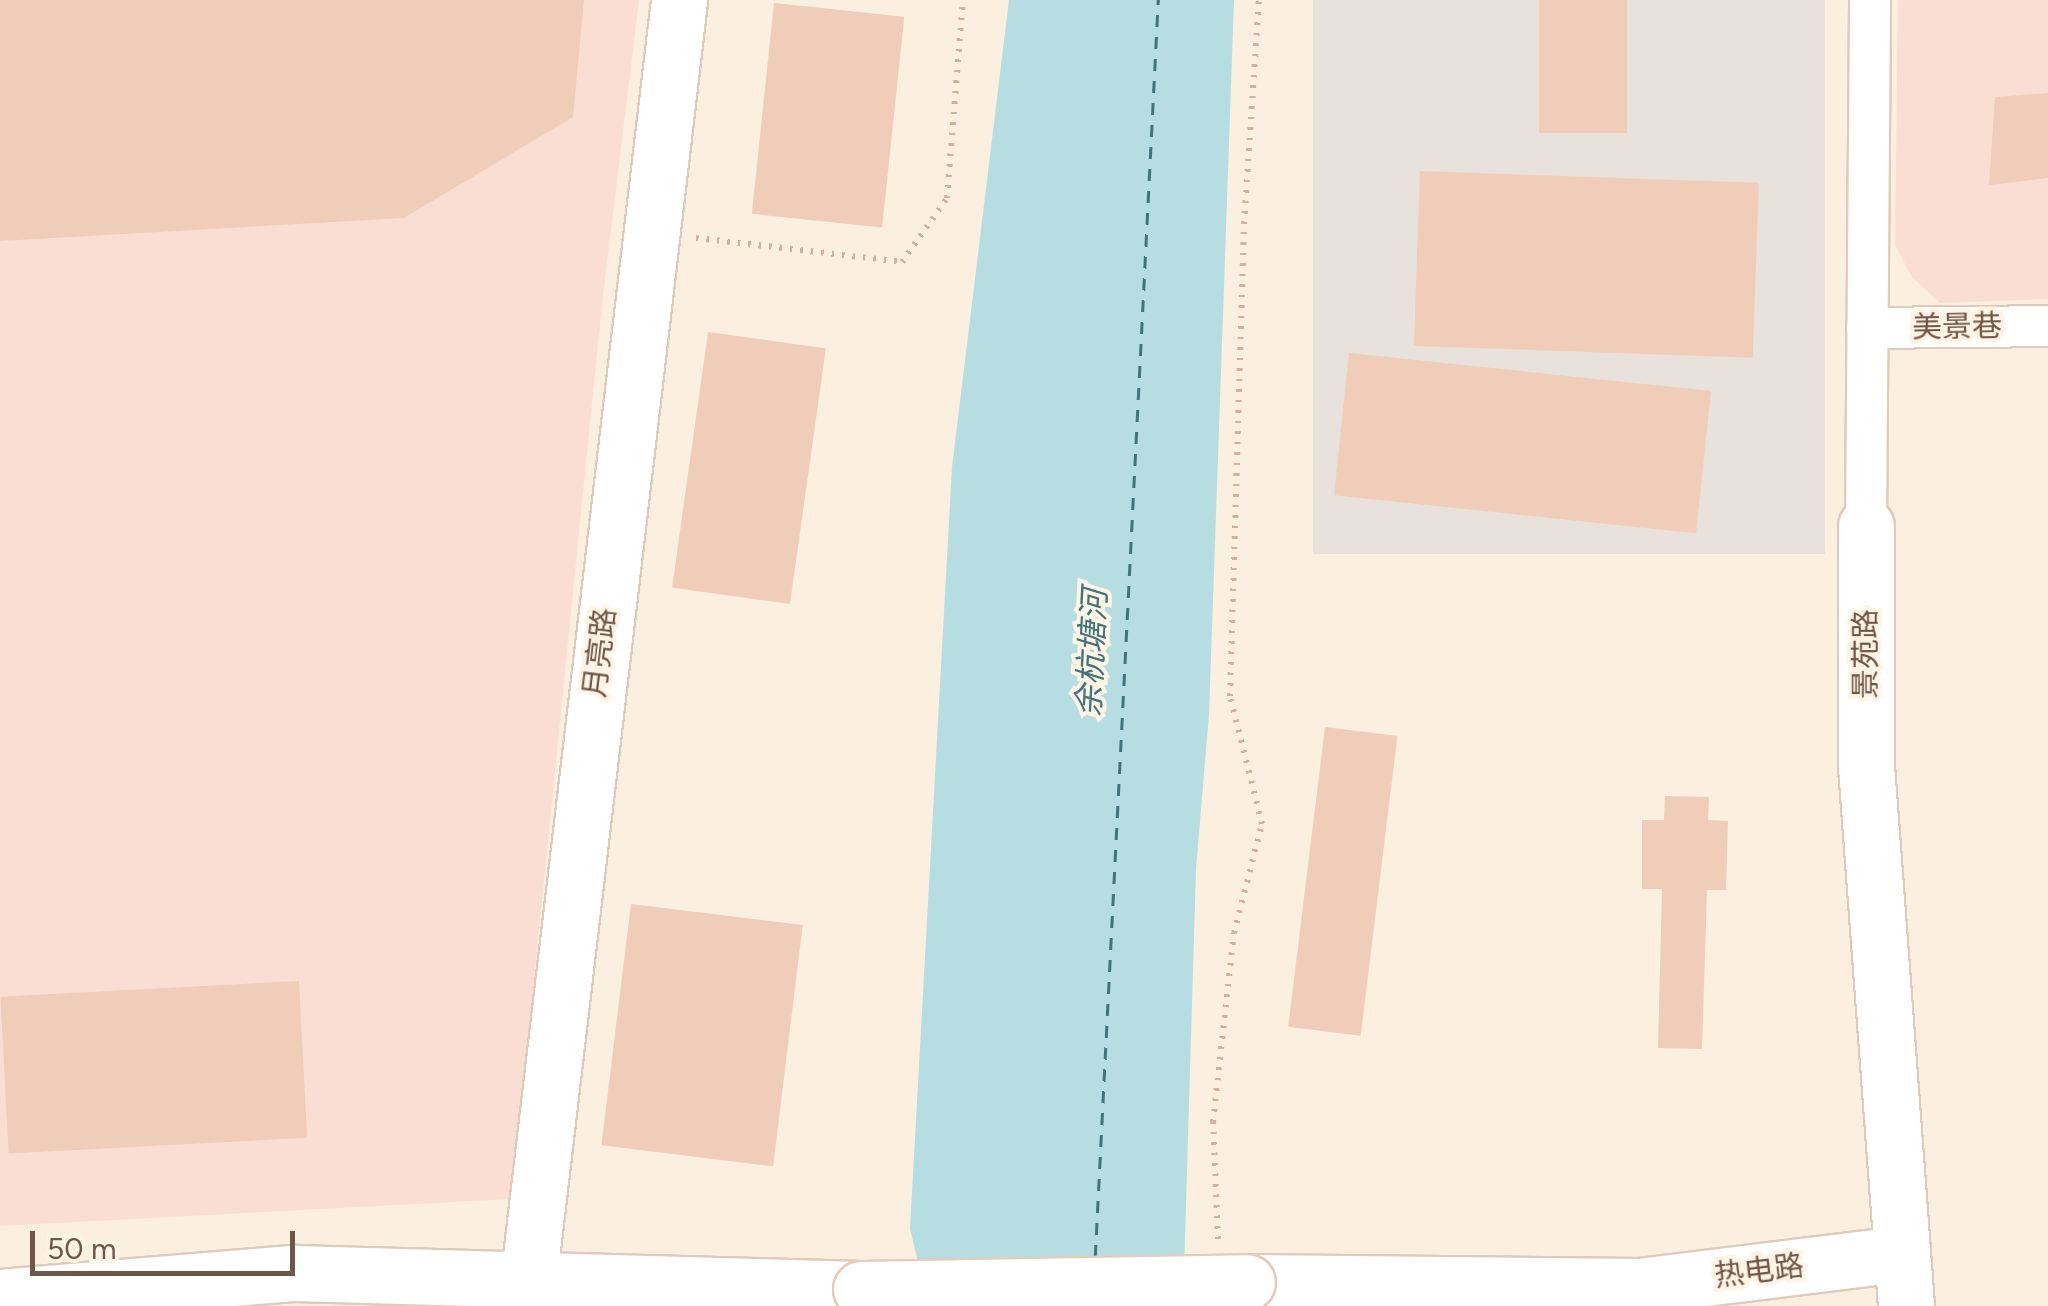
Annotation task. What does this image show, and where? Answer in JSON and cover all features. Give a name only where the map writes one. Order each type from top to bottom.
[{"type":"street","name":"月亮路","points":[[526,1294],[679,0]]},
{"type":"street","name":"景苑路","points":[[1870,0],[1866,766],[1902,1280]]},
{"type":"street","name":"美景巷","points":[[1867,328],[2048,326]]},
{"type":"street","name":"热电路","points":[[0,1297],[296,1274],[526,1294],[860,1288],[1233,1266],[1639,1286],[1902,1280]]},
{"type":"path","points":[[650,232],[902,262],[947,198],[963,0]]},
{"type":"path","points":[[1233,1266],[1213,1122],[1234,933],[1262,824],[1230,696],[1244,224],[1259,0]]},
{"type":"shaded area","points":[[0,0],[639,0],[602,304],[512,1199],[0,1226]]},
{"type":"shaded area","points":[[1313,0],[1825,0],[1825,554],[1313,554]]},
{"type":"shaded area","points":[[1898,0],[2048,0],[2048,299],[1940,303],[1912,277],[1895,245]]},
{"type":"water","name":"余杭塘河","points":[[1009,0],[1234,0],[1209,714],[1196,869],[1183,1306],[929,1306],[910,1229],[952,467]]},
{"type":"building","points":[[0,0],[584,0],[573,117],[404,218],[0,241]]},
{"type":"building","points":[[1539,0],[1627,0],[1627,133],[1539,133]]},
{"type":"building","points":[[774,3],[904,17],[882,228],[752,214]]},
{"type":"building","points":[[2048,93],[2048,178],[1989,185],[1995,97]]},
{"type":"building","points":[[1420,171],[1759,183],[1753,358],[1414,346]]},
{"type":"building","points":[[708,332],[826,349],[790,604],[672,587]]},
{"type":"building","points":[[1349,353],[1711,391],[1696,533],[1334,495]]},
{"type":"building","points":[[1325,727],[1397,736],[1361,1036],[1288,1027]]},
{"type":"building","points":[[1665,796],[1709,797],[1708,820],[1728,821],[1726,890],[1707,890],[1702,1049],[1658,1048],[1662,889],[1642,889],[1642,820],[1664,820]]},
{"type":"building","points":[[631,904],[803,925],[773,1166],[601,1145]]},
{"type":"building","points":[[299,981],[307,1138],[9,1153],[0,997]]},
{"type":"ferry route","points":[[1095,1257],[1158,0]]}]
